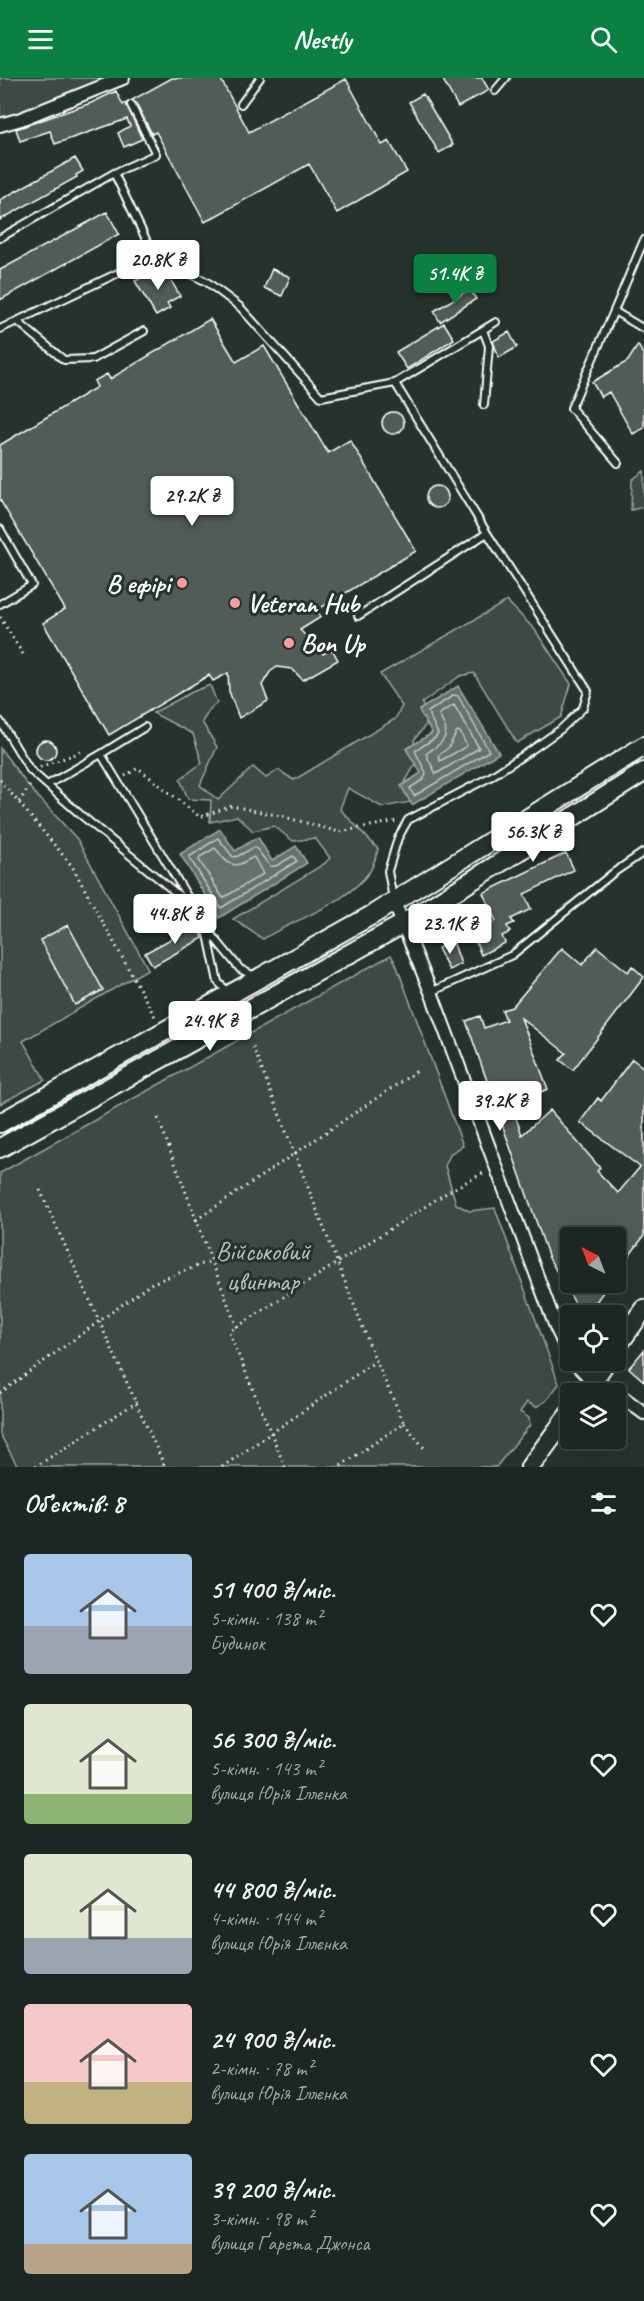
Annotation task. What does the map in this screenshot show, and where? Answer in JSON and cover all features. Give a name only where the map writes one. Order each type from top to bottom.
[{"type":"main road","points":[[0,1124],[394,902],[644,746]]},
{"type":"main road","points":[[0,1148],[403,924],[644,772]]},
{"type":"main road","points":[[626,1334],[644,1309]]},
{"type":"main road","points":[[530,1467],[560,1426]]},
{"type":"street","points":[[0,125],[21,119],[123,78]]},
{"type":"street","points":[[394,902],[431,992],[560,1335]]},
{"type":"street","points":[[626,1400],[644,1413]]},
{"type":"lane","points":[[242,104],[260,78]]},
{"type":"lane","points":[[495,91],[506,78]]},
{"type":"lane","points":[[0,238],[114,173],[156,154],[131,105]]},
{"type":"lane","points":[[114,173],[154,256],[207,282],[240,307],[321,397],[395,383],[496,322]]},
{"type":"lane","points":[[618,463],[571,408],[644,240]]},
{"type":"lane","points":[[0,329],[154,256]]},
{"type":"lane","points":[[614,311],[644,329]]},
{"type":"lane","points":[[17,321],[64,360],[93,359],[144,331]]},
{"type":"lane","points":[[483,330],[489,346],[484,405]]},
{"type":"lane","points":[[394,902],[388,872],[398,838],[408,820],[481,782],[561,729],[583,708],[588,691],[395,383]]},
{"type":"lane","points":[[0,604],[32,585],[1,532]]},
{"type":"lane","points":[[358,616],[487,533]]},
{"type":"lane","points":[[0,721],[30,770],[192,906]]},
{"type":"lane","points":[[47,785],[145,727]]},
{"type":"lane","points":[[101,754],[207,929],[240,969],[259,978]]},
{"type":"lane","points":[[431,992],[512,955],[613,873],[644,852]]},
{"type":"lane","points":[[207,929],[218,982],[230,995]]},
{"type":"path","points":[[0,616],[24,656]]},
{"type":"path","points":[[19,802],[29,787],[30,770],[82,751]]},
{"type":"path","points":[[117,781],[138,768],[200,817],[232,806],[339,832],[408,820]]},
{"type":"path","points":[[0,780],[72,866],[155,1017]]},
{"type":"path","points":[[253,1047],[376,1361],[404,1423],[425,1449]]},
{"type":"path","points":[[196,1220],[417,1071]]},
{"type":"path","points":[[158,1118],[237,1328]]},
{"type":"path","points":[[285,1467],[230,1332],[451,1190],[486,1172]]},
{"type":"path","points":[[40,1190],[165,1467]]},
{"type":"path","points":[[0,1393],[152,1283],[212,1261]]},
{"type":"path","points":[[222,1467],[376,1361]]},
{"type":"path","points":[[35,1467],[137,1402]]},
{"type":"path","points":[[339,1467],[404,1423]]},
{"type":"green space","points":[[0,78],[111,78],[0,121]]},
{"type":"green space","points":[[644,471],[644,507],[631,510],[632,480]]},
{"type":"green space","points":[[507,601],[535,630],[571,684],[561,717],[517,743],[474,673],[460,676],[422,703],[428,722],[414,740],[416,763],[405,782],[411,802],[382,807],[348,788],[340,809],[378,849],[371,869],[360,883],[335,901],[263,939],[233,919],[324,864],[330,858],[315,838],[293,841],[274,826],[253,831],[237,816],[210,822],[211,800],[188,799],[180,779],[202,763],[193,734],[153,713],[210,685],[217,703],[202,722],[217,747],[200,785],[218,800],[253,767],[266,778],[278,770],[294,780],[395,719],[402,706],[380,674]]},
{"type":"green space","points":[[0,748],[29,787],[77,839],[148,969],[23,1041],[45,1080],[0,1104]]},
{"type":"green space","name":"Військовий цвинтар","points":[[391,955],[463,1146],[451,1153],[445,1166],[456,1204],[469,1211],[495,1208],[559,1384],[546,1401],[536,1407],[527,1402],[520,1412],[529,1418],[530,1425],[496,1467],[18,1467],[0,1434],[0,1173]]},
{"type":"water","points":[[458,686],[499,753],[412,805],[401,786],[421,773],[406,749],[432,733],[419,710]]},
{"type":"water","points":[[220,829],[235,851],[258,837],[272,861],[296,846],[307,863],[219,918],[180,854]]},
{"type":"building","points":[[172,78],[220,78],[249,132],[346,79],[382,145],[389,141],[407,172],[337,213],[309,164],[205,222],[156,132],[152,134],[136,103],[132,100]]},
{"type":"building","points":[[442,78],[482,78],[489,90],[458,107]]},
{"type":"building","points":[[116,91],[123,105],[126,103],[142,139],[124,147],[118,133],[130,126],[127,119],[55,144],[50,131],[20,141],[16,129],[91,103]]},
{"type":"building","points":[[423,94],[453,145],[439,153],[409,102]]},
{"type":"building","points":[[75,158],[83,171],[76,175],[77,177],[0,220],[0,200]]},
{"type":"building","points":[[107,212],[119,234],[0,300],[0,270]]},
{"type":"building","points":[[272,269],[290,277],[282,296],[264,288]]},
{"type":"building","points":[[165,270],[180,296],[167,303],[170,308],[156,316],[135,281],[149,273],[152,278]]},
{"type":"building","points":[[470,289],[476,299],[440,322],[434,311]]},
{"type":"building","points":[[210,319],[236,362],[264,346],[328,453],[350,440],[416,551],[317,610],[321,617],[300,630],[323,654],[332,649],[338,660],[303,680],[292,669],[277,667],[270,672],[262,685],[268,701],[239,718],[229,691],[228,673],[213,681],[209,675],[109,735],[43,623],[65,609],[0,500],[0,445],[97,387],[94,381],[107,374],[110,379]]},
{"type":"building","points":[[444,323],[454,339],[407,369],[396,352]]},
{"type":"building","points":[[509,332],[517,347],[499,358],[493,341]]},
{"type":"building","points":[[638,345],[644,356],[644,428],[633,434],[609,392],[601,397],[592,382],[628,361]]},
{"type":"building","points":[[393,412],[401,415],[404,423],[401,431],[393,434],[385,431],[382,423],[385,415]]},
{"type":"building","points":[[437,486],[445,489],[448,497],[445,505],[437,508],[429,505],[426,497],[429,489]]},
{"type":"building","points":[[42,740],[50,740],[56,746],[56,754],[50,760],[42,760],[36,754],[36,746]]},
{"type":"building","points":[[566,853],[574,870],[524,894],[531,909],[511,919],[514,923],[507,926],[510,932],[502,936],[505,943],[481,955],[472,932],[496,921],[483,893]]},
{"type":"building","points":[[198,924],[203,938],[153,966],[145,953]]},
{"type":"building","points":[[68,925],[103,990],[75,1005],[40,940]]},
{"type":"building","points":[[453,941],[461,964],[449,970],[438,948]]},
{"type":"building","points":[[597,947],[628,972],[632,966],[644,977],[573,1070],[560,1060],[566,1053],[521,1018],[548,1089],[511,1104],[522,1135],[550,1110],[600,1168],[597,1171],[618,1193],[640,1167],[580,1122],[598,1098],[601,1101],[632,1059],[644,1068],[644,1236],[626,1260],[626,1227],[560,1227],[560,1277],[549,1258],[466,1021],[480,1016],[484,1028],[506,1020],[502,1010],[512,1007],[562,948],[582,965]]},
{"type":"building","points":[[569,1293],[602,1293],[596,1302],[576,1305]]},
{"type":"building","points":[[644,1350],[644,1381],[629,1368]]},
{"type":"place","name":"В ефірі","points":[[182,583]]},
{"type":"place","name":"Veteran Hub","points":[[235,603]]},
{"type":"place","name":"Bon Up","points":[[289,643]]}]
